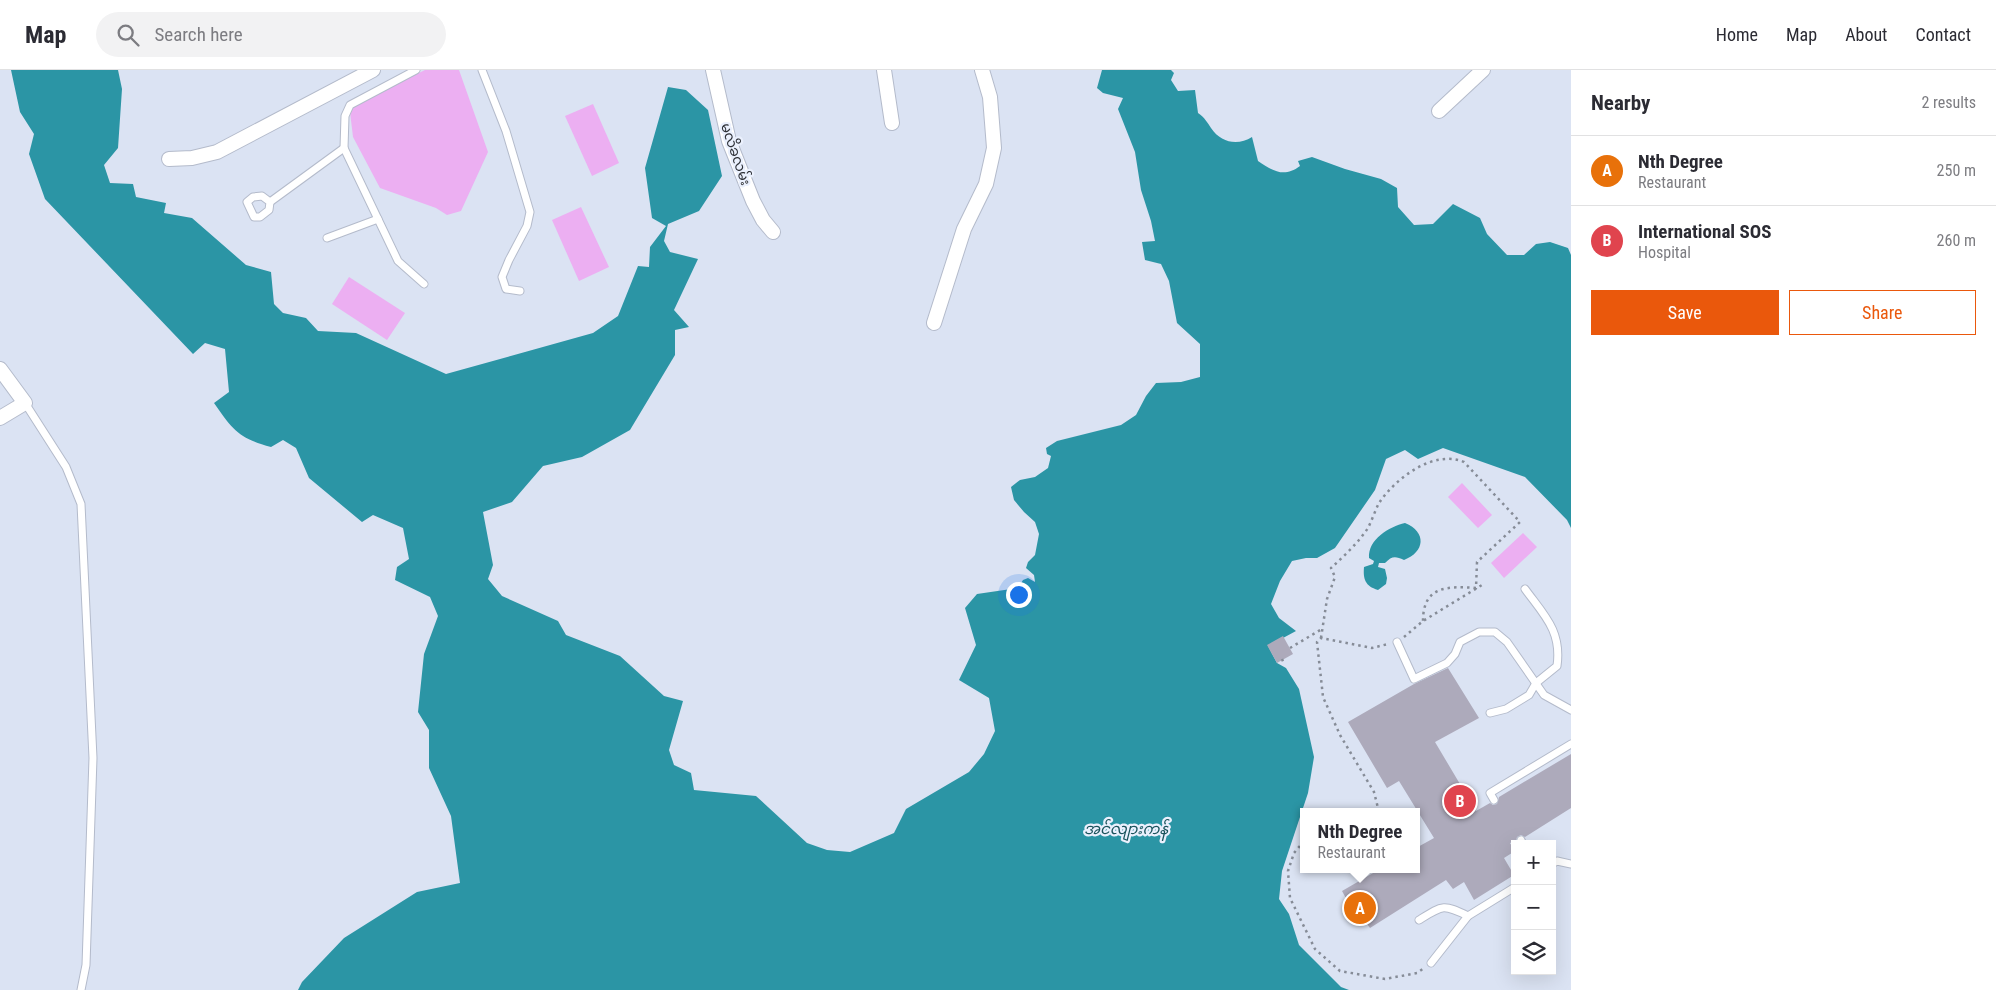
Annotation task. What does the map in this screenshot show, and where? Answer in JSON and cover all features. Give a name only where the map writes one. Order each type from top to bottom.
[{"type":"street","points":[[169,158],[192,158],[217,152],[373,70]]},
{"type":"street","name":"မလိခလမ်း","points":[[713,70],[729,141],[754,201],[773,232]]},
{"type":"street","points":[[884,70],[892,123]]},
{"type":"street","points":[[934,323],[964,229],[986,184],[994,148],[990,97],[982,70]]},
{"type":"street","points":[[1439,111],[1483,70]]},
{"type":"street","points":[[0,369],[24,403],[0,418]]},
{"type":"lane","points":[[416,70],[350,105],[345,116],[344,148],[398,261],[424,284]]},
{"type":"lane","points":[[482,70],[506,131],[530,212],[527,226],[502,277],[506,289],[520,291]]},
{"type":"lane","points":[[270,202],[344,148]]},
{"type":"lane","points":[[327,238],[378,219]]},
{"type":"lane","points":[[24,403],[66,466],[81,504],[93,758],[86,965],[81,990]]},
{"type":"lane","points":[[1490,713],[1506,709],[1528,695],[1536,682],[1557,666],[1559,652],[1554,629],[1525,589]]},
{"type":"lane","points":[[1397,642],[1414,679],[1447,663],[1455,654],[1460,642],[1479,632],[1495,632],[1507,642],[1544,695],[1571,710]]},
{"type":"lane","points":[[1494,800],[1490,793],[1571,744]]},
{"type":"lane","points":[[1556,861],[1571,864]]},
{"type":"lane","points":[[1431,963],[1468,916],[1511,889]]},
{"type":"lane","points":[[1419,920],[1437,909],[1449,907],[1468,916]]},
{"type":"path","points":[[1378,808],[1374,792],[1340,735],[1323,697],[1317,642],[1321,638],[1327,598],[1336,577],[1331,568],[1368,528],[1379,504],[1392,486],[1426,464],[1456,459],[1464,462],[1520,522],[1477,562],[1476,588]]},
{"type":"path","points":[[1321,638],[1372,648],[1397,642],[1423,621],[1482,585]]},
{"type":"path","points":[[1423,621],[1423,607],[1430,596],[1454,586],[1476,588]]},
{"type":"path","points":[[1290,648],[1322,629]]},
{"type":"path","points":[[1282,659],[1284,664]]},
{"type":"path","points":[[1300,846],[1294,853],[1288,871],[1290,898],[1315,948],[1340,971],[1385,979],[1417,973],[1431,963]]},
{"type":"shaded area","points":[[425,70],[459,70],[488,152],[461,211],[447,215],[436,208],[380,188],[353,137],[350,112],[357,103]]},
{"type":"shaded area","points":[[593,104],[619,163],[592,176],[565,116]]},
{"type":"shaded area","points":[[581,207],[609,267],[579,281],[552,220]]},
{"type":"shaded area","points":[[349,277],[405,313],[387,340],[332,304]]},
{"type":"shaded area","points":[[1462,483],[1492,515],[1478,528],[1448,497]]},
{"type":"shaded area","points":[[1523,533],[1537,547],[1504,578],[1491,563]]},
{"type":"water","name":"အင်လျားကန်","points":[[11,70],[118,70],[122,89],[118,148],[104,165],[110,183],[133,184],[136,197],[166,203],[164,213],[192,218],[246,265],[271,272],[274,304],[283,313],[306,318],[318,331],[356,333],[446,374],[593,333],[618,316],[638,266],[649,267],[650,247],[666,226],[652,218],[645,168],[668,87],[686,90],[708,110],[722,176],[699,211],[668,224],[664,241],[670,252],[698,259],[674,310],[689,327],[675,330],[675,355],[630,430],[582,457],[543,466],[512,502],[483,512],[493,565],[488,579],[502,596],[558,621],[566,635],[620,656],[664,696],[683,701],[669,750],[674,765],[691,773],[694,790],[756,796],[807,843],[827,850],[850,852],[894,833],[906,809],[969,772],[984,754],[995,731],[989,698],[959,680],[976,645],[965,608],[977,594],[1018,588],[1023,580],[1028,578],[1035,582],[1034,575],[1026,568],[1028,562],[1035,555],[1039,534],[1035,522],[1014,500],[1011,487],[1020,480],[1035,477],[1048,468],[1051,456],[1047,454],[1046,448],[1057,441],[1121,425],[1136,415],[1146,396],[1156,383],[1181,382],[1200,377],[1200,344],[1177,323],[1169,281],[1161,264],[1145,260],[1142,242],[1155,241],[1151,221],[1141,190],[1135,152],[1118,109],[1123,98],[1103,93],[1097,88],[1102,70],[1171,70],[1174,73],[1171,80],[1178,91],[1195,90],[1198,113],[1220,137],[1230,142],[1241,142],[1252,137],[1258,161],[1279,172],[1294,170],[1300,166],[1298,161],[1312,157],[1381,179],[1397,188],[1398,207],[1414,225],[1433,224],[1453,204],[1480,218],[1487,234],[1507,255],[1524,255],[1536,244],[1550,242],[1568,248],[1571,255],[1571,528],[1567,520],[1525,477],[1443,448],[1418,459],[1405,450],[1386,459],[1375,490],[1335,548],[1317,558],[1292,561],[1280,581],[1271,604],[1279,618],[1296,631],[1268,646],[1277,663],[1286,668],[1299,689],[1314,757],[1308,793],[1303,808],[1300,808],[1300,817],[1282,871],[1279,899],[1289,914],[1299,945],[1341,987],[1349,990],[298,990],[302,982],[344,938],[417,892],[460,883],[451,816],[429,768],[429,730],[418,712],[424,654],[438,616],[430,597],[395,580],[397,567],[409,559],[403,528],[373,515],[362,522],[309,478],[296,448],[283,440],[271,447],[260,444],[237,432],[226,420],[214,403],[229,392],[225,349],[205,343],[193,354],[45,199],[29,154],[34,134],[20,112]]},
{"type":"water","points":[[1405,523],[1417,531],[1421,542],[1419,547],[1416,552],[1404,560],[1394,557],[1385,563],[1379,563],[1378,567],[1385,569],[1387,578],[1386,584],[1378,590],[1366,582],[1364,571],[1364,567],[1373,564],[1374,561],[1369,558],[1372,545],[1392,527]]},
{"type":"building","points":[[1283,636],[1293,654],[1277,663],[1267,645]]},
{"type":"building","points":[[1448,668],[1479,718],[1435,742],[1476,811],[1490,803],[1493,805],[1497,804],[1499,797],[1571,754],[1571,808],[1525,837],[1521,835],[1517,837],[1516,840],[1511,840],[1511,854],[1504,858],[1511,870],[1511,877],[1474,900],[1464,882],[1453,889],[1446,880],[1370,928],[1365,921],[1353,921],[1348,916],[1346,908],[1348,902],[1342,891],[1373,873],[1420,873],[1420,846],[1434,838],[1420,815],[1420,808],[1416,808],[1399,781],[1387,788],[1348,722],[1414,684]]},
{"type":"place","name":"International SOS","points":[[1460,801]]},
{"type":"place","name":"Nth Degree","points":[[1360,908]]}]
